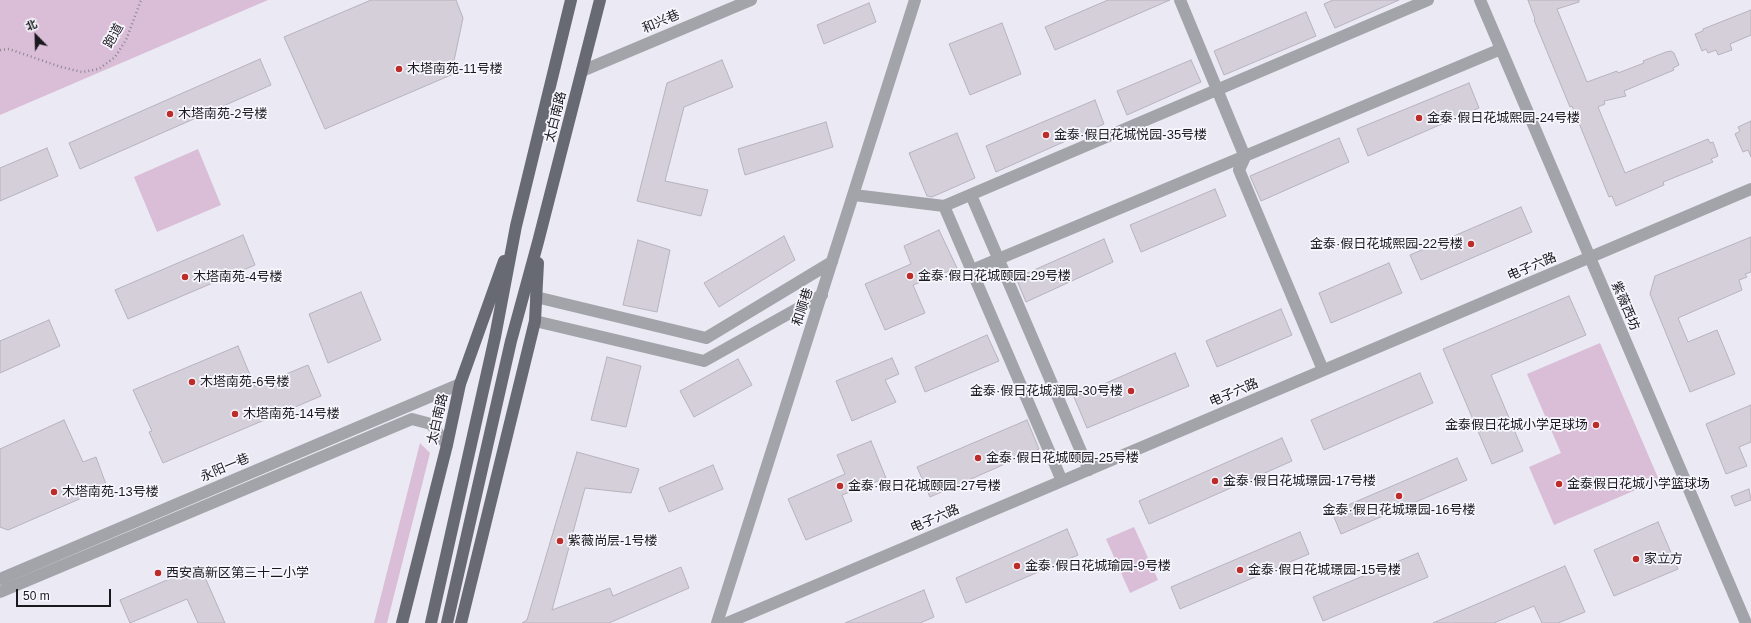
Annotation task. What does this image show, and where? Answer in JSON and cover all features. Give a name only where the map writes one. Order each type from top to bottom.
[{"type":"main road","name":"太白南路","points":[[431,623],[495,337],[516,226],[571,0]]},
{"type":"main road","name":"太白南路","points":[[447,623],[511,341],[600,0]]},
{"type":"main road","name":"太白南路","points":[[402,623],[447,445],[460,384],[516,226]]},
{"type":"main road","name":"太白南路","points":[[460,623],[535,321],[538,242]]},
{"type":"street","name":"和兴巷","points":[[582,71],[751,0]]},
{"type":"street","name":"和顺巷","points":[[717,623],[915,0]]},
{"type":"street","points":[[1180,0],[1246,157]]},
{"type":"street","points":[[854,195],[944,206],[1218,91],[1428,0]]},
{"type":"street","name":"紫薇西坊","points":[[1480,0],[1746,623]]},
{"type":"street","points":[[972,270],[1246,157],[1501,49]]},
{"type":"street","points":[[1246,157],[1239,170],[1322,370]]},
{"type":"street","name":"电子六路","points":[[727,623],[1751,189]]},
{"type":"street","points":[[971,195],[1089,470]]},
{"type":"street","points":[[944,206],[1062,481]]},
{"type":"street","points":[[536,297],[706,338],[832,262]]},
{"type":"street","points":[[535,321],[704,361],[822,295]]},
{"type":"street","name":"永阳一巷","points":[[0,579],[460,384]]},
{"type":"street","name":"永阳一巷","points":[[0,592],[412,419],[431,424],[447,445]]},
{"type":"path","name":"跑道","points":[[0,50],[9,49],[61,67],[82,72],[99,69],[115,57],[126,40],[141,0]]},
{"type":"shaded area","points":[[0,0],[268,0],[0,115]]},
{"type":"shaded area","points":[[198,149],[221,205],[157,232],[134,177]]},
{"type":"shaded area","points":[[1600,343],[1659,480],[1554,525],[1529,467],[1561,453],[1527,374]]},
{"type":"shaded area","points":[[420,443],[430,453],[387,623],[374,623]]},
{"type":"shaded area","points":[[1134,527],[1158,580],[1130,593],[1106,539]]},
{"type":"building","name":"木塔南苑-11号楼","points":[[371,0],[456,0],[463,18],[451,75],[325,129],[284,37]]},
{"type":"building","points":[[1108,0],[1170,0],[1055,50],[1045,27]]},
{"type":"building","points":[[1333,0],[1399,0],[1335,28],[1324,4]]},
{"type":"building","points":[[1528,0],[1579,0],[1579,2],[1557,9],[1587,82],[1617,71],[1618,73],[1644,63],[1643,61],[1666,52],[1671,51],[1674,53],[1679,65],[1673,68],[1674,70],[1624,91],[1626,96],[1604,101],[1605,104],[1598,107],[1625,173],[1708,139],[1710,143],[1713,142],[1718,156],[1711,159],[1713,162],[1663,182],[1664,185],[1616,206],[1612,196],[1609,197],[1572,106],[1570,107],[1534,20],[1535,19]]},
{"type":"building","points":[[869,3],[876,22],[824,44],[817,25]]},
{"type":"building","points":[[1751,10],[1751,35],[1730,44],[1732,50],[1718,55],[1716,50],[1708,53],[1706,49],[1702,51],[1695,34],[1703,31],[1703,29]]},
{"type":"building","points":[[1306,12],[1316,36],[1224,75],[1214,51]]},
{"type":"building","points":[[1002,23],[1021,74],[970,95],[949,44]]},
{"type":"building","name":"木塔南苑-2号楼","points":[[260,59],[271,85],[80,169],[69,143]]},
{"type":"building","points":[[722,60],[733,87],[684,107],[665,181],[708,190],[701,216],[637,201],[667,83]]},
{"type":"building","points":[[1191,60],[1201,82],[1127,115],[1117,91]]},
{"type":"building","name":"金泰·假日花城熙园-24号楼","points":[[1469,83],[1479,108],[1368,156],[1357,129]]},
{"type":"building","name":"金泰·假日花城悦园-35号楼","points":[[1095,100],[1104,124],[996,172],[986,146]]},
{"type":"building","points":[[1751,121],[1751,157],[1748,150],[1743,152],[1735,134],[1740,131],[1738,127]]},
{"type":"building","points":[[826,122],[833,147],[745,175],[738,149]]},
{"type":"building","points":[[957,133],[975,178],[932,197],[927,196],[909,153]]},
{"type":"building","points":[[1339,138],[1349,162],[1261,201],[1250,176]]},
{"type":"building","points":[[47,148],[58,176],[0,201],[0,168]]},
{"type":"building","points":[[1215,189],[1226,216],[1141,252],[1130,225]]},
{"type":"building","name":"金泰·假日花城熙园-22号楼","points":[[1521,207],[1532,232],[1421,280],[1410,255]]},
{"type":"building","name":"金泰·假日花城颐园-29号楼","points":[[939,230],[957,268],[913,285],[925,313],[885,330],[865,284],[911,264],[904,246]]},
{"type":"building","name":"木塔南苑-4号楼","points":[[243,235],[255,265],[128,319],[115,290]]},
{"type":"building","points":[[784,236],[795,260],[719,307],[704,283]]},
{"type":"building","points":[[1751,237],[1751,272],[1745,274],[1747,277],[1739,280],[1742,290],[1678,318],[1688,342],[1717,330],[1735,374],[1690,392],[1650,294],[1655,276]]},
{"type":"building","points":[[1104,239],[1113,262],[1026,302],[1016,278]]},
{"type":"building","points":[[638,240],[670,250],[657,312],[623,305]]},
{"type":"building","points":[[1389,263],[1402,293],[1331,323],[1319,293]]},
{"type":"building","points":[[361,292],[381,340],[328,363],[309,314]]},
{"type":"building","points":[[1569,296],[1586,335],[1491,375],[1523,451],[1492,464],[1443,349]]},
{"type":"building","points":[[1281,309],[1292,335],[1217,367],[1206,341]]},
{"type":"building","points":[[49,320],[60,346],[0,373],[0,341]]},
{"type":"building","points":[[987,335],[999,361],[925,392],[915,367]]},
{"type":"building","points":[[238,346],[255,387],[308,365],[321,396],[163,463],[149,432],[152,431],[133,390]]},
{"type":"building","name":"金泰·假日花城润园-30号楼","points":[[1175,353],[1189,386],[1087,428],[1074,397]]},
{"type":"building","points":[[607,357],[641,366],[626,427],[591,420]]},
{"type":"building","points":[[892,358],[899,374],[885,380],[896,402],[852,421],[836,381]]},
{"type":"building","points":[[738,359],[752,385],[694,417],[680,391]]},
{"type":"building","points":[[1420,373],[1433,403],[1324,450],[1311,420]]},
{"type":"building","points":[[1751,405],[1751,442],[1739,447],[1747,466],[1726,474],[1706,424]]},
{"type":"building","points":[[64,420],[83,462],[96,457],[107,487],[8,530],[0,527],[0,449]]},
{"type":"building","name":"金泰·假日花城颐园-25号楼","points":[[1027,420],[1039,449],[930,497],[917,467]]},
{"type":"building","name":"金泰·假日花城璟园-17号楼","points":[[1282,438],[1292,461],[1149,524],[1139,501]]},
{"type":"building","name":"金泰·假日花城颐园-27号楼","points":[[871,441],[886,478],[842,495],[852,521],[806,540],[788,499],[845,474],[837,455]]},
{"type":"building","name":"紫薇尚层-1号楼","points":[[577,452],[639,469],[631,493],[585,488],[552,610],[610,588],[613,596],[681,567],[689,588],[609,623],[522,623],[527,620]]},
{"type":"building","name":"金泰·假日花城璟园-16号楼","points":[[1457,458],[1467,480],[1341,534],[1332,512]]},
{"type":"building","points":[[713,465],[723,489],[669,512],[659,488]]},
{"type":"building","points":[[1749,489],[1751,500],[1735,506],[1731,496]]},
{"type":"building","name":"家立方","points":[[1658,522],[1678,569],[1614,596],[1594,550]]},
{"type":"building","name":"金泰·假日花城瑜园-9号楼","points":[[1067,529],[1078,555],[966,603],[956,578]]},
{"type":"building","name":"金泰·假日花城璟园-15号楼","points":[[1300,532],[1309,554],[1180,609],[1171,587]]},
{"type":"building","points":[[1418,553],[1428,577],[1323,621],[1313,597]]},
{"type":"building","points":[[200,566],[225,623],[198,623],[187,599],[130,623],[120,600]]},
{"type":"building","points":[[1565,566],[1585,612],[1558,623],[1542,623],[1534,606],[1494,623],[1433,623]]},
{"type":"building","points":[[924,590],[934,617],[920,623],[845,623]]},
{"type":"place","name":"木塔南苑-11号楼","points":[[399,69]]},
{"type":"place","name":"木塔南苑-2号楼","points":[[170,114]]},
{"type":"place","name":"金泰·假日花城熙园-24号楼","points":[[1419,118]]},
{"type":"place","name":"金泰·假日花城悦园-35号楼","points":[[1046,135]]},
{"type":"place","name":"金泰·假日花城熙园-22号楼","points":[[1471,244]]},
{"type":"place","name":"金泰·假日花城颐园-29号楼","points":[[910,276]]},
{"type":"place","name":"木塔南苑-4号楼","points":[[185,277]]},
{"type":"place","name":"木塔南苑-6号楼","points":[[192,382]]},
{"type":"place","name":"金泰·假日花城润园-30号楼","points":[[1131,391]]},
{"type":"place","name":"木塔南苑-14号楼","points":[[235,414]]},
{"type":"place","name":"金泰假日花城小学足球场","points":[[1596,425]]},
{"type":"place","name":"金泰·假日花城颐园-25号楼","points":[[978,458]]},
{"type":"place","name":"金泰·假日花城璟园-17号楼","points":[[1215,481]]},
{"type":"place","name":"金泰假日花城小学篮球场","points":[[1559,484]]},
{"type":"place","name":"金泰·假日花城颐园-27号楼","points":[[840,486]]},
{"type":"place","name":"木塔南苑-13号楼","points":[[54,492]]},
{"type":"place","name":"金泰·假日花城璟园-16号楼","points":[[1399,496]]},
{"type":"place","name":"紫薇尚层-1号楼","points":[[560,541]]},
{"type":"place","name":"家立方","points":[[1636,559]]},
{"type":"place","name":"金泰·假日花城瑜园-9号楼","points":[[1017,566]]},
{"type":"place","name":"金泰·假日花城璟园-15号楼","points":[[1240,570]]},
{"type":"place","name":"西安高新区第三十二小学","points":[[158,573]]}]
